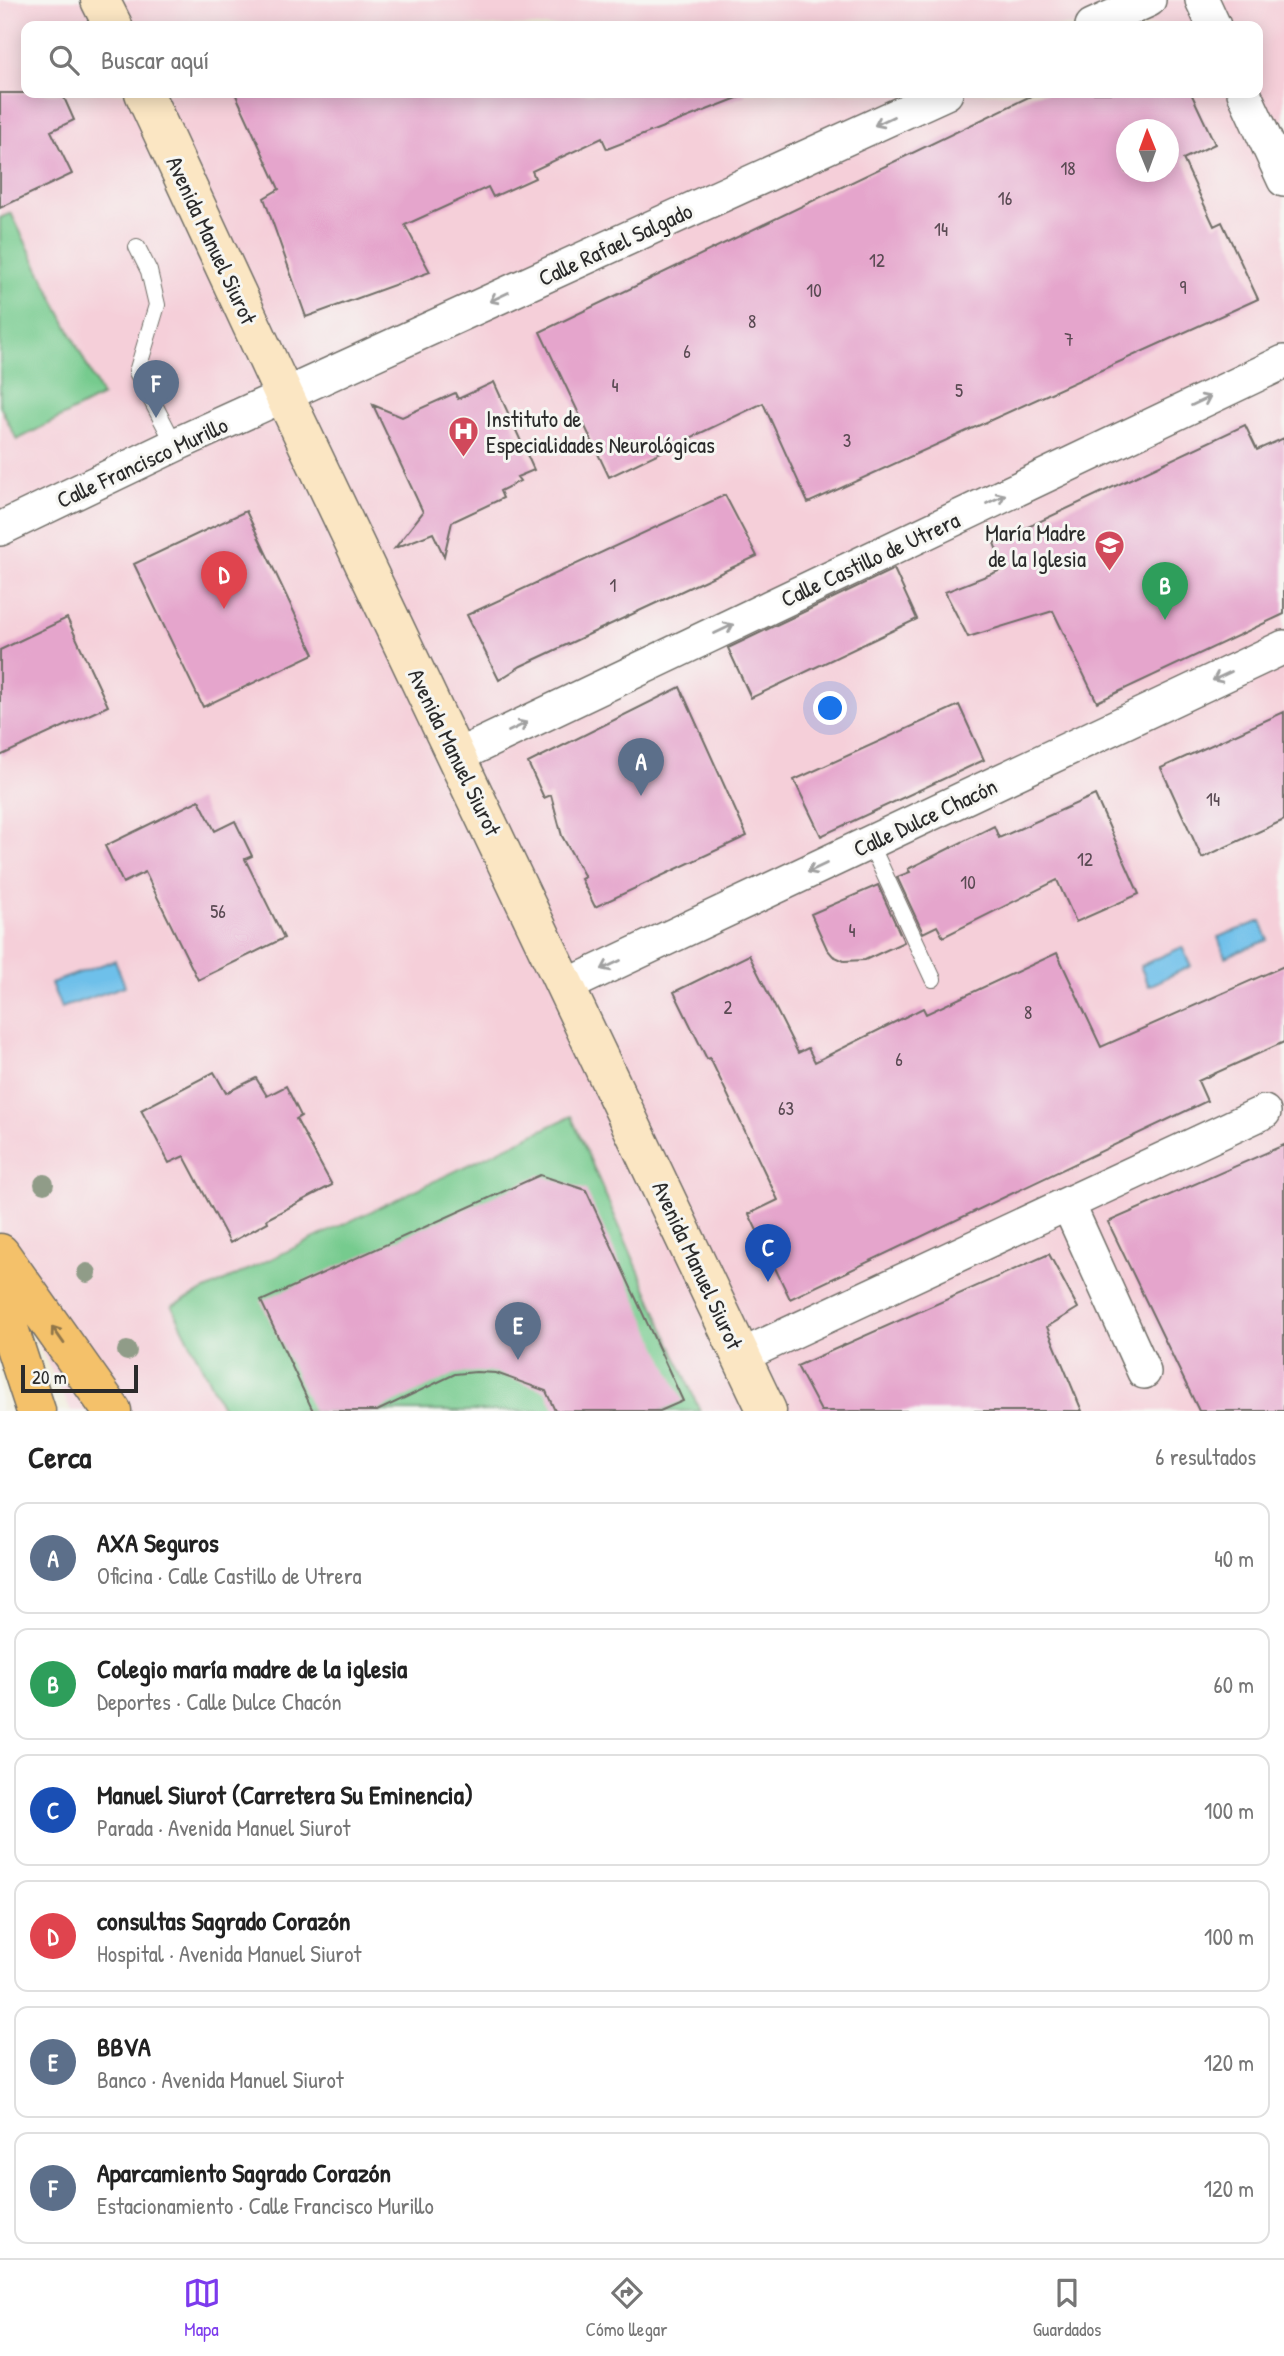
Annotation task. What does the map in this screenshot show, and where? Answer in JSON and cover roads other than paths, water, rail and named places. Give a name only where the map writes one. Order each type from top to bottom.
[{"type":"main road","points":[[0,1253],[112,1411]]},
{"type":"main road","points":[[0,1301],[36,1411]]},
{"type":"street","points":[[100,0],[110,21]]},
{"type":"street","points":[[1103,21],[1149,0]]},
{"type":"street","points":[[1202,0],[1212,21]]},
{"type":"street","name":"Avenida Manuel Siurot","points":[[146,98],[284,395],[767,1411]]},
{"type":"street","name":"Calle Rafael Salgado","points":[[284,395],[935,98]]},
{"type":"street","points":[[1246,98],[1284,180]]},
{"type":"street","name":"Calle Castillo de Utrera","points":[[457,756],[1284,362]]},
{"type":"street","name":"Calle Francisco Murillo","points":[[0,530],[284,395]]},
{"type":"street","name":"Calle Dulce Chacón","points":[[566,986],[1284,647]]},
{"type":"street","points":[[741,1356],[1264,1112]]},
{"type":"street","points":[[1069,1204],[1144,1372]]},
{"type":"lane","points":[[137,247],[149,271],[157,304],[137,372],[175,445]]},
{"type":"lane","points":[[870,843],[933,979]]},
{"type":"water","points":[[1261,921],[1268,940],[1225,957],[1218,937]]},
{"type":"water","points":[[1182,947],[1191,966],[1149,986],[1140,966]]},
{"type":"water","points":[[115,960],[125,986],[61,1008],[51,983]]},
{"type":"place","name":"Aparcamiento Sagrado Corazón","points":[[156,418]]},
{"type":"place","name":"Instituto de Especialidades Neurológicas","points":[[463,458]]},
{"type":"place","name":"María Madre de la Iglesia","points":[[1109,572]]},
{"type":"place","name":"consultas Sagrado Corazón","points":[[224,609]]},
{"type":"place","name":"Colegio maría madre de la iglesia","points":[[1165,620]]},
{"type":"place","name":"AXA Seguros","points":[[641,796]]},
{"type":"place","name":"Manuel Siurot (Carretera Su Eminencia)","points":[[768,1282]]},
{"type":"place","name":"BBVA","points":[[518,1360]]}]
